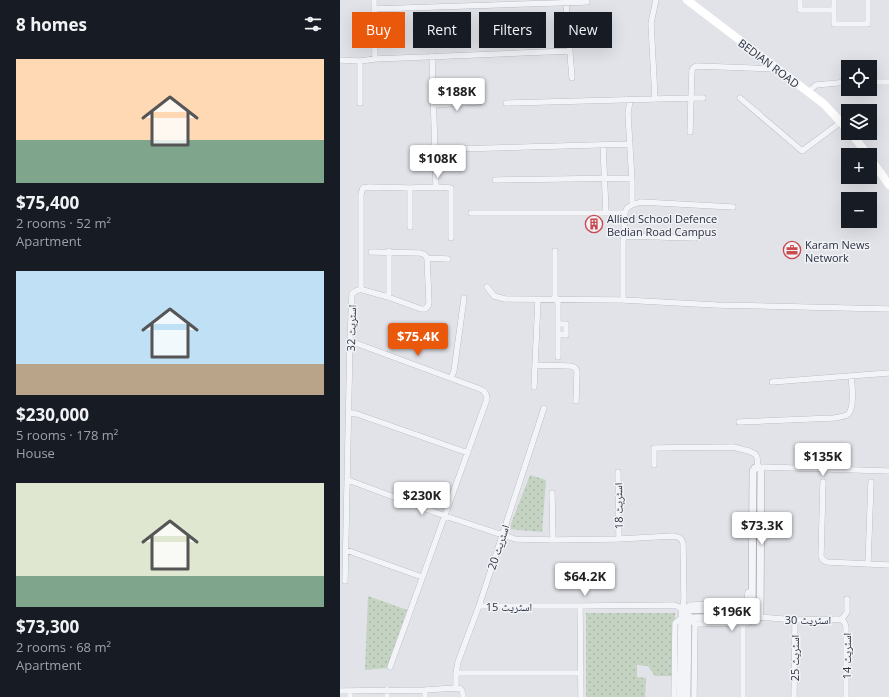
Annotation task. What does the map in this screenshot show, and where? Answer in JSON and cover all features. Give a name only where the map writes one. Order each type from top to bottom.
[{"type":"main road","name":"BEDIAN ROAD","points":[[687,0],[824,104],[841,122]]},
{"type":"main road","points":[[856,140],[863,148]]},
{"type":"main road","points":[[877,168],[889,185]]},
{"type":"street","points":[[374,0],[374,58]]},
{"type":"street","points":[[655,99],[651,23],[656,0]]},
{"type":"street","points":[[800,0],[800,10],[834,10]]},
{"type":"street","points":[[834,0],[834,24],[868,24],[868,0]]},
{"type":"street","points":[[374,9],[587,2]]},
{"type":"street","points":[[566,3],[572,78]]},
{"type":"street","points":[[340,60],[360,61],[374,58],[570,51]]},
{"type":"street","points":[[432,56],[436,187]]},
{"type":"street","points":[[360,61],[360,103]]},
{"type":"street","points":[[690,132],[690,90],[692,70],[694,68],[697,66],[778,69]]},
{"type":"street","points":[[877,82],[889,82]]},
{"type":"street","points":[[808,92],[816,85],[841,83]]},
{"type":"street","points":[[506,103],[703,98]]},
{"type":"street","points":[[740,98],[802,151],[841,122]]},
{"type":"street","points":[[630,100],[628,114],[632,205]]},
{"type":"street","points":[[434,105],[479,102]]},
{"type":"street","points":[[456,149],[630,144]]},
{"type":"street","points":[[604,145],[606,213]]},
{"type":"street","points":[[495,180],[631,178]]},
{"type":"street","points":[[427,258],[429,303],[425,309],[361,289],[361,194],[364,188],[452,188],[451,238]]},
{"type":"street","points":[[410,188],[410,227]]},
{"type":"street","points":[[623,300],[625,213],[627,208],[642,202],[733,206]]},
{"type":"street","points":[[471,213],[625,213]]},
{"type":"street","points":[[624,236],[694,238]]},
{"type":"street","points":[[555,251],[558,324],[566,324],[566,335],[558,334],[558,357]]},
{"type":"street","points":[[371,252],[420,253],[425,255],[427,258],[448,259]]},
{"type":"street","points":[[388,297],[389,252]]},
{"type":"street","points":[[487,287],[494,296],[505,299],[623,300],[716,305],[889,309]]},
{"type":"street","name":"اسٹریٹ 32","points":[[345,581],[351,307],[352,294],[361,289]]},
{"type":"street","points":[[451,378],[454,371],[464,298]]},
{"type":"street","points":[[534,387],[538,300]]},
{"type":"street","points":[[350,340],[483,390],[487,396],[468,453],[390,667]]},
{"type":"street","points":[[535,365],[575,367],[577,370],[576,401]]},
{"type":"street","points":[[772,382],[889,374]]},
{"type":"street","points":[[739,422],[834,418],[849,414],[852,405],[851,376]]},
{"type":"street","name":"اسٹریٹ 20","points":[[456,688],[458,662],[479,606],[544,408]]},
{"type":"street","points":[[349,413],[357,414],[468,453]]},
{"type":"street","points":[[654,465],[654,448],[734,447],[755,454],[757,457],[758,467],[761,469],[760,617]]},
{"type":"street","points":[[695,624],[748,623],[751,620],[753,472],[755,468],[889,471]]},
{"type":"street","name":"اسٹریٹ 18","points":[[618,472],[619,539]]},
{"type":"street","points":[[348,480],[501,536],[515,539],[619,539],[673,536],[682,538],[684,542],[687,697]]},
{"type":"street","points":[[823,482],[821,556],[823,560],[827,562],[889,565]]},
{"type":"street","points":[[868,564],[871,482]]},
{"type":"street","points":[[552,493],[552,540]]},
{"type":"street","points":[[346,550],[422,577]]},
{"type":"street","points":[[748,592],[747,603],[752,609]]},
{"type":"street","points":[[840,619],[847,612],[847,599]]},
{"type":"street","points":[[674,697],[675,623],[685,614],[691,605],[747,603]]},
{"type":"street","name":"اسٹریٹ 15","points":[[479,606],[674,605],[679,607],[685,614]]},
{"type":"street","points":[[580,606],[581,697]]},
{"type":"street","points":[[685,614],[760,608]]},
{"type":"street","points":[[685,614],[695,624],[694,697]]},
{"type":"street","points":[[680,697],[685,614]]},
{"type":"street","name":"اسٹریٹ 30","points":[[685,614],[794,620],[840,619]]},
{"type":"street","name":"اسٹریٹ 14","points":[[840,619],[844,621],[846,627],[846,697]]},
{"type":"street","name":"اسٹریٹ 25","points":[[794,620],[794,697]]},
{"type":"street","points":[[742,697],[743,623]]},
{"type":"street","points":[[456,674],[581,672]]},
{"type":"street","points":[[340,691],[350,694],[387,690],[456,688],[461,689],[463,697]]},
{"type":"street","points":[[387,690],[387,697]]},
{"type":"street","points":[[425,690],[425,697]]},
{"type":"green space","points":[[530,475],[546,480],[542,532],[509,529]]},
{"type":"green space","points":[[368,596],[407,610],[387,668],[365,670]]},
{"type":"green space","points":[[586,613],[675,613],[674,676],[655,676],[648,666],[637,665],[637,677],[646,678],[645,697],[586,697]]},
{"type":"place","name":"Allied School Defence Bedian Road Campus","points":[[594,224]]},
{"type":"place","name":"Karam News Network","points":[[792,250]]}]
